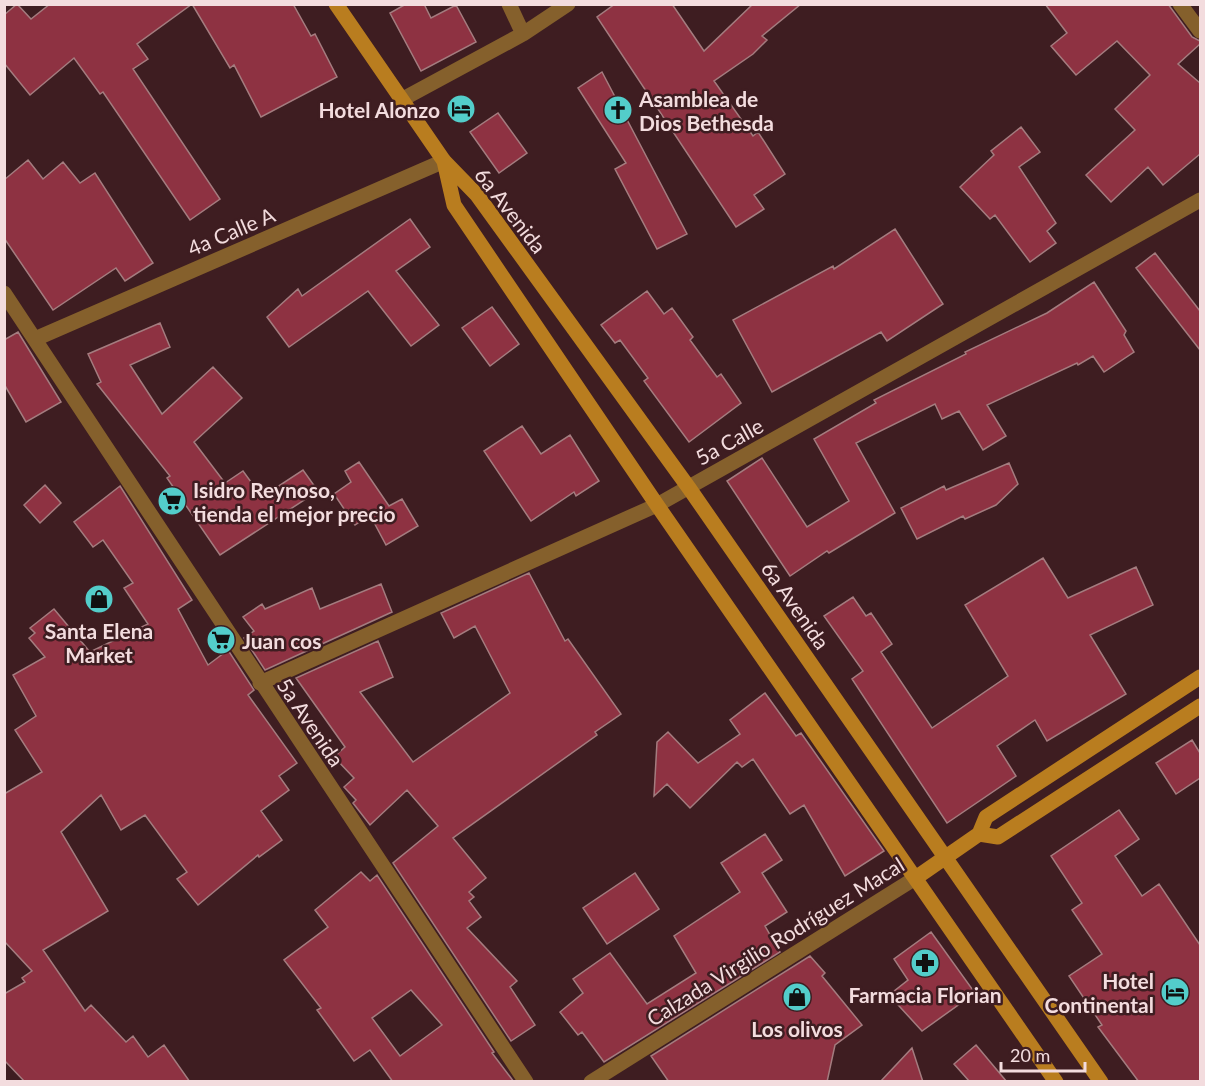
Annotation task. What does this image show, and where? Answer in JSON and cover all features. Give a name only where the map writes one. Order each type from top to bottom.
[{"type":"street","name":"6a Avenida","points":[[336,4],[444,161],[477,195],[689,488],[1101,1082]]},
{"type":"street","points":[[508,4],[524,34]]},
{"type":"street","points":[[401,100],[524,34],[568,4]]},
{"type":"street","points":[[1180,4],[1200,32]]},
{"type":"street","name":"6a Avenida","points":[[444,161],[454,204],[657,505],[917,877],[1056,1082]]},
{"type":"street","name":"4a Calle A","points":[[35,339],[444,161]]},
{"type":"street","name":"5a Calle","points":[[260,683],[657,505],[1200,200]]},
{"type":"street","name":"5a Avenida","points":[[4,293],[526,1082]]},
{"type":"street","name":"Calzada Virgilio Rodríguez Macal","points":[[591,1082],[917,877],[979,834],[986,817],[1200,677]]},
{"type":"street","points":[[979,834],[999,837],[1200,706]]},
{"type":"building","points":[[17,4],[31,19],[50,4],[192,4],[137,44],[148,59],[133,69],[220,199],[190,220],[103,92],[100,94],[74,58],[30,95],[4,63],[4,15]]},
{"type":"building","points":[[192,4],[293,4],[311,36],[315,34],[337,77],[261,117],[234,65],[230,68]]},
{"type":"building","points":[[406,4],[424,4],[431,18],[456,5],[476,42],[421,71],[390,13]]},
{"type":"building","points":[[615,4],[672,4],[704,51],[753,4],[801,4],[762,36],[767,40],[753,54],[714,81],[753,136],[758,132],[785,174],[754,195],[764,209],[736,227],[597,17]]},
{"type":"building","points":[[1045,4],[1168,4],[1192,37],[1200,41],[1200,44],[1178,64],[1200,83],[1200,154],[1163,185],[1148,167],[1111,202],[1086,175],[1135,130],[1115,109],[1150,75],[1117,41],[1076,75],[1051,46],[1067,33]]},
{"type":"building","points":[[602,72],[687,234],[657,249],[615,169],[626,163],[578,88]]},
{"type":"building","points":[[498,113],[527,153],[499,173],[470,132]]},
{"type":"building","points":[[1021,127],[1040,152],[1019,167],[1056,223],[1047,231],[1056,243],[1030,262],[995,215],[990,219],[960,187],[994,155],[991,151]]},
{"type":"building","points":[[28,160],[43,179],[63,162],[80,183],[95,173],[153,263],[125,281],[116,268],[53,310],[4,238],[4,180]]},
{"type":"building","points":[[410,219],[430,247],[396,271],[439,325],[411,346],[368,291],[289,347],[267,317],[298,289],[302,296]]},
{"type":"building","points":[[895,229],[943,304],[887,341],[881,332],[772,392],[733,320],[833,266],[834,269]]},
{"type":"building","points":[[1155,253],[1200,311],[1200,350],[1136,268]]},
{"type":"building","points":[[1094,282],[1126,331],[1124,335],[1134,352],[1104,372],[1093,356],[1078,365],[1077,363],[987,405],[1006,436],[983,450],[959,411],[942,419],[935,404],[856,443],[895,513],[829,553],[827,551],[790,576],[727,481],[762,458],[807,527],[849,501],[814,439],[876,403],[874,400],[966,354],[965,352],[1047,313]]},
{"type":"building","points":[[647,291],[664,314],[672,308],[693,337],[690,340],[717,377],[721,374],[741,403],[689,442],[644,381],[648,378],[620,340],[615,343],[601,325]]},
{"type":"building","points":[[492,307],[519,344],[490,366],[462,328]]},
{"type":"building","points":[[160,323],[170,347],[130,365],[162,414],[213,367],[242,398],[194,442],[225,483],[243,471],[262,497],[303,470],[318,491],[220,555],[167,478],[170,476],[97,384],[101,382],[88,354]]},
{"type":"building","points":[[18,332],[61,402],[26,422],[4,384],[4,340]]},
{"type":"building","points":[[522,426],[541,454],[570,435],[599,481],[576,496],[574,492],[531,521],[484,451]]},
{"type":"building","points":[[359,462],[389,506],[402,499],[418,526],[386,545],[370,515],[355,525],[334,494],[351,482],[345,471]]},
{"type":"building","points":[[1009,463],[1018,484],[996,505],[965,519],[963,516],[917,539],[901,508],[944,486],[946,490]]},
{"type":"building","points":[[45,485],[61,503],[40,523],[24,505]]},
{"type":"building","points":[[120,486],[192,600],[178,609],[208,665],[228,650],[254,690],[248,695],[297,763],[279,776],[289,790],[261,811],[282,840],[259,857],[258,855],[198,905],[177,879],[187,872],[145,815],[121,830],[101,795],[61,832],[108,911],[43,950],[85,1011],[91,1005],[126,1042],[133,1036],[148,1057],[164,1045],[190,1082],[25,1082],[4,1060],[4,994],[25,982],[22,978],[32,971],[4,941],[4,794],[42,772],[15,730],[36,716],[13,675],[45,657],[29,638],[35,633],[30,628],[54,609],[90,652],[148,624],[124,588],[133,583],[103,540],[93,547],[74,522]]},
{"type":"building","points":[[1043,558],[1068,598],[1136,567],[1153,605],[1090,635],[1126,694],[1047,741],[1035,720],[997,746],[1016,776],[947,823],[852,679],[863,671],[824,616],[853,597],[866,616],[871,613],[892,644],[881,652],[932,728],[1008,676],[965,605]]},
{"type":"building","points":[[529,573],[565,641],[568,639],[621,714],[595,732],[597,735],[453,838],[486,878],[469,892],[474,897],[469,901],[481,917],[467,928],[517,981],[510,987],[535,1025],[511,1041],[393,863],[438,826],[407,790],[370,825],[353,803],[356,800],[344,787],[354,778],[334,757],[345,747],[296,678],[378,641],[393,677],[360,692],[413,762],[510,693],[475,626],[454,638],[441,613]]},
{"type":"building","points":[[381,584],[392,612],[265,670],[244,638],[254,631],[243,617],[262,604],[265,609],[312,588],[320,609]]},
{"type":"building","points":[[765,693],[796,736],[801,733],[884,851],[845,876],[804,805],[790,814],[753,759],[742,767],[737,762],[690,808],[667,784],[654,796],[657,742],[668,732],[698,763],[740,734],[730,720]]},
{"type":"building","points":[[1192,740],[1200,753],[1200,778],[1176,794],[1156,763]]},
{"type":"building","points":[[1119,810],[1139,839],[1115,856],[1142,896],[1159,884],[1200,945],[1200,1082],[1139,1082],[1098,1027],[1102,1025],[1069,976],[1102,954],[1072,910],[1082,903],[1051,856]]},
{"type":"building","points":[[765,834],[782,860],[762,873],[787,912],[765,926],[780,952],[604,1062],[582,1032],[578,1035],[560,1012],[583,993],[573,979],[610,953],[647,1004],[696,973],[674,936],[740,892],[721,863]]},
{"type":"building","points":[[361,872],[370,881],[377,875],[494,1052],[492,1053],[514,1082],[393,1082],[370,1050],[354,1061],[317,1010],[321,1008],[284,960],[328,927],[315,910]],"holes":[[[411,990],[442,1025],[400,1056],[372,1018]]]},
{"type":"building","points":[[635,873],[659,909],[607,944],[583,908]]},
{"type":"building","points":[[931,932],[975,993],[922,1031],[889,995],[908,980],[894,959]]},
{"type":"building","points":[[810,956],[825,973],[822,976],[862,1025],[835,1045],[827,1082],[669,1082],[651,1056]]},
{"type":"building","points":[[976,1045],[1007,1082],[970,1082],[954,1064]]},
{"type":"building","points":[[912,1048],[923,1082],[880,1082]]},
{"type":"place","name":"Hotel Alonzo","points":[[461,109]]},
{"type":"place","name":"Asamblea de Dios Bethesda","points":[[618,110]]},
{"type":"place","name":"Isidro Reynoso, tienda el mejor precio","points":[[172,501]]},
{"type":"place","name":"Santa Elena Market","points":[[99,599]]},
{"type":"place","name":"Juan cos","points":[[221,640]]},
{"type":"place","name":"Farmacia Florian","points":[[925,963]]},
{"type":"place","name":"Hotel Continental","points":[[1175,992]]},
{"type":"place","name":"Los olivos","points":[[797,997]]}]
